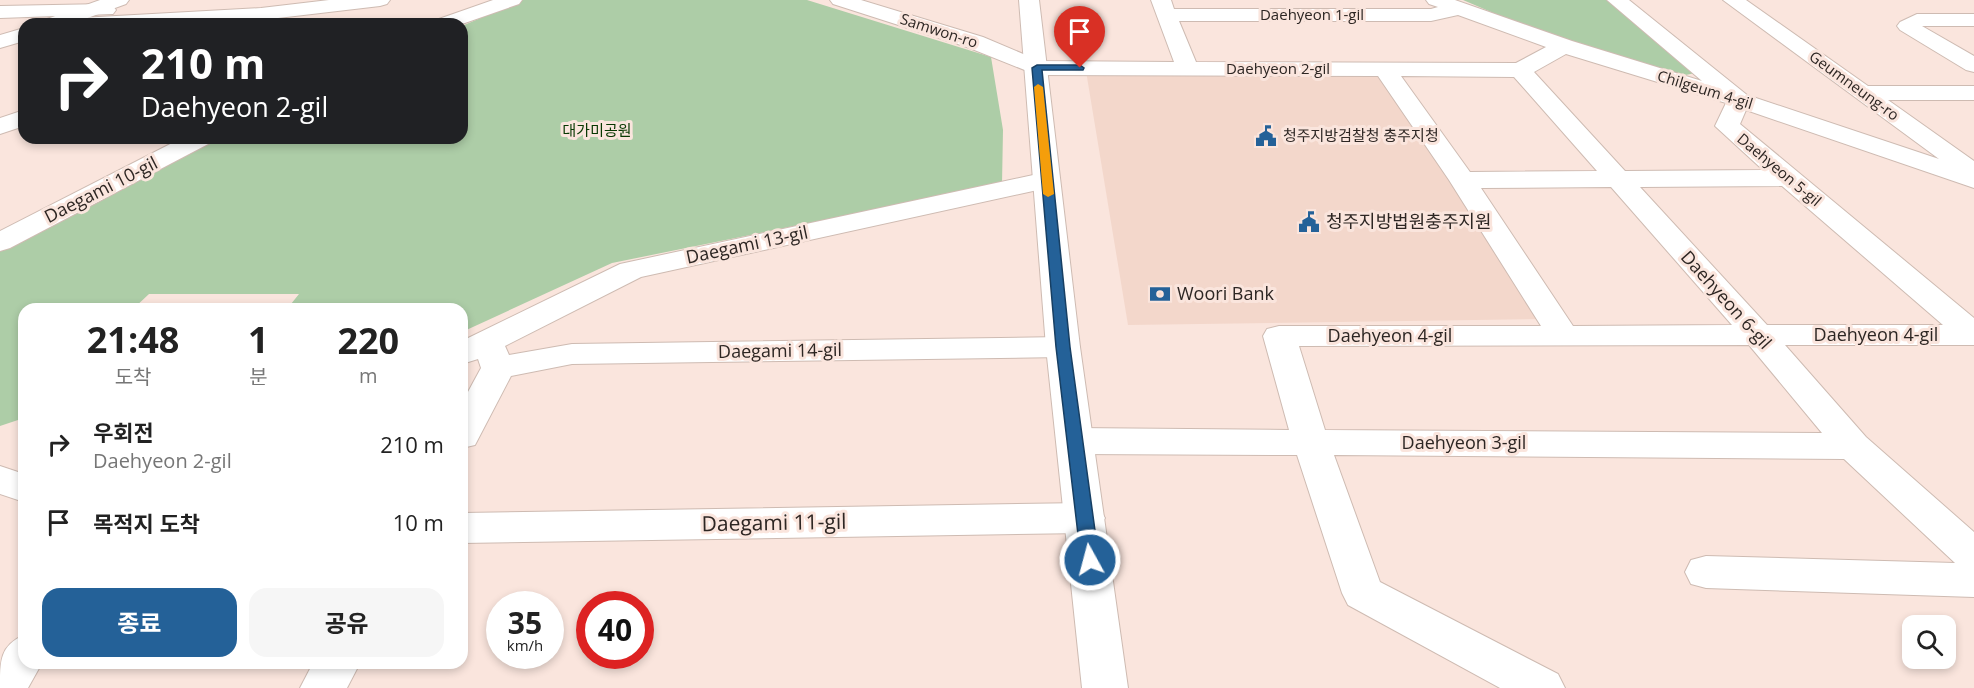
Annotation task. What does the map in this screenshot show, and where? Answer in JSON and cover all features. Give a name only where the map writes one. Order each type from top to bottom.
[{"type":"street","points":[[86,17],[119,0]]},
{"type":"street","points":[[0,12],[86,17],[380,0]]},
{"type":"street","points":[[460,18],[512,0]]},
{"type":"street","name":"Samwon-ro","points":[[840,0],[894,8],[1037,68]]},
{"type":"street","points":[[1029,0],[1063,347],[1105,688]]},
{"type":"street","points":[[1617,0],[1739,100]]},
{"type":"street","name":"Geumneung-ro","points":[[1733,0],[1865,93],[1974,174]]},
{"type":"street","name":"Chilgeum 4-gil","points":[[1447,4],[1564,46],[1739,100],[1974,180]]},
{"type":"street","name":"Daehyeon 1-gil","points":[[1163,7],[1228,16],[1431,15],[1447,4]]},
{"type":"street","points":[[246,18],[262,7]]},
{"type":"street","points":[[1163,7],[1187,68]]},
{"type":"street","points":[[1228,16],[1239,51]]},
{"type":"street","points":[[1974,20],[1917,20],[1907,26],[1974,65]]},
{"type":"street","points":[[0,31],[18,32]]},
{"type":"street","points":[[0,42],[18,34]]},
{"type":"street","points":[[1520,70],[1564,46]]},
{"type":"street","name":"Daehyeon 2-gil","points":[[1037,68],[1187,68],[1239,51],[1383,69],[1520,70]]},
{"type":"street","points":[[1383,69],[1462,180],[1564,336]]},
{"type":"street","name":"Daehyeon 6-gil","points":[[1520,70],[1759,336],[1853,446],[1974,556]]},
{"type":"street","points":[[1865,93],[1974,93]]},
{"type":"street","name":"Daehyeon 5-gil","points":[[1739,100],[1727,126],[1974,335]]},
{"type":"street","points":[[0,127],[18,120]]},
{"type":"street","name":"Daegami 10-gil","points":[[0,242],[189,144]]},
{"type":"street","points":[[1462,180],[1788,178]]},
{"type":"street","name":"Daegami 13-gil","points":[[482,355],[631,270],[1047,180]]},
{"type":"street","name":"Daehyeon 4-gil","points":[[1542,688],[1363,593],[1311,443],[1279,336],[1974,335]]},
{"type":"street","name":"Daegami 14-gil","points":[[482,355],[1063,347]]},
{"type":"street","points":[[468,412],[482,355]]},
{"type":"street","name":"Daehyeon 3-gil","points":[[1075,441],[1853,446]]},
{"type":"street","points":[[0,480],[18,486]]},
{"type":"street","name":"Daegami 11-gil","points":[[468,528],[1085,518]]},
{"type":"street","points":[[1706,572],[1974,580]]},
{"type":"street","points":[[323,688],[334,669]]},
{"type":"shaded area","points":[[1086,71],[1380,71],[1545,319],[1128,325]]},
{"type":"green space","name":"대가미공원","points":[[522,0],[807,0],[991,57],[1003,130],[1002,184],[612,263],[468,329],[468,303],[292,303],[299,294],[149,294],[139,303],[18,303],[18,420],[0,426],[0,248],[203,144],[468,144],[468,23]]},
{"type":"green space","points":[[1463,0],[1608,0],[1695,73],[1681,76],[1519,24]]},
{"type":"slow traffic","points":[[1038,87],[1048,194]]},
{"type":"place","name":"청주지방검찰청 충주지청","points":[[1266,136]]},
{"type":"place","name":"청주지방법원충주지원","points":[[1309,222]]},
{"type":"place","name":"Woori Bank","points":[[1160,294]]},
{"type":"route","points":[[1080,68],[1037,68],[1063,347],[1090,560]]}]
